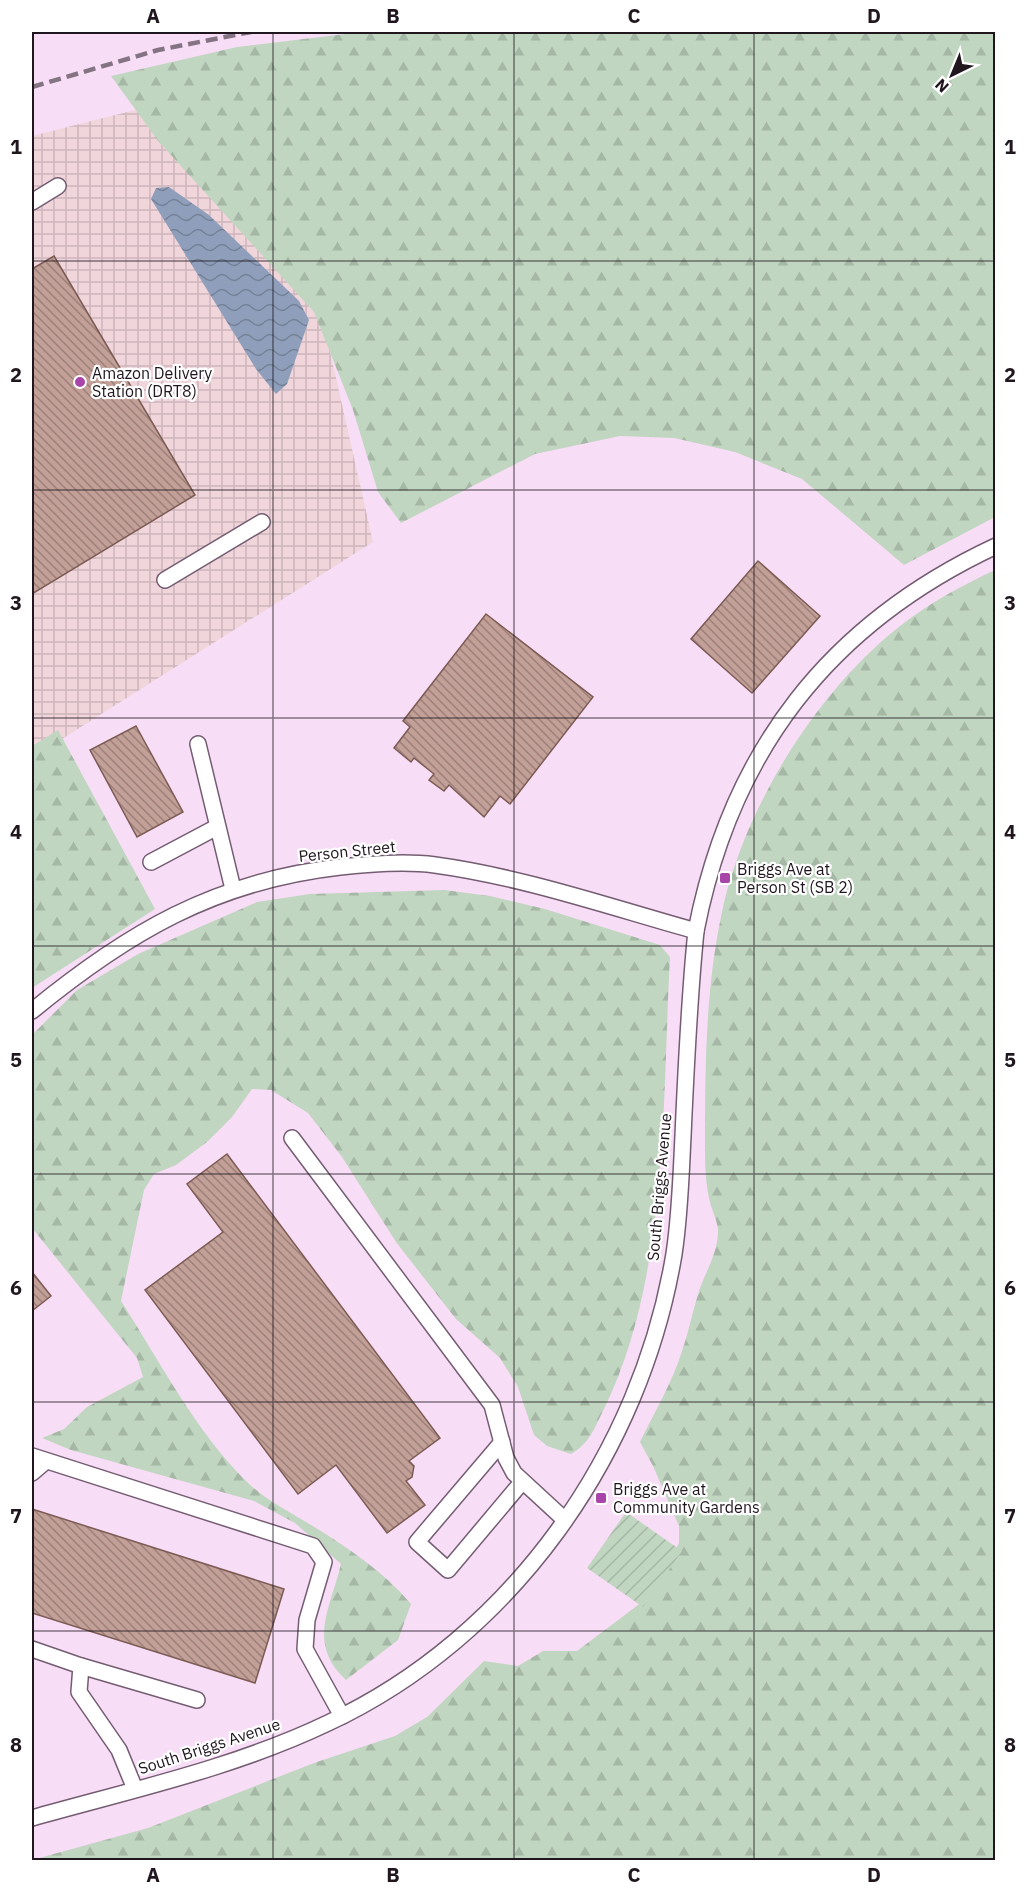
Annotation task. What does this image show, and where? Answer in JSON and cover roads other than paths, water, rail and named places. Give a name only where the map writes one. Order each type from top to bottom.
[{"type":"street","points":[[32,202],[58,186]]},
{"type":"street","points":[[165,580],[262,522]]},
{"type":"street","name":"South Briggs Avenue","points":[[32,1818],[248,1756],[342,1716],[416,1671],[453,1642],[528,1569],[566,1520],[602,1463],[620,1428],[651,1352],[663,1306],[678,1217],[690,980],[696,931],[705,885],[730,810],[776,728],[803,692],[849,642],[900,600],[937,576],[996,546]]},
{"type":"street","points":[[198,744],[216,827],[233,889]]},
{"type":"street","points":[[151,862],[216,827]]},
{"type":"street","name":"Person Street","points":[[32,1011],[131,938],[187,909],[233,889],[329,868],[373,864],[434,865],[489,874],[696,931]]},
{"type":"street","points":[[292,1138],[492,1405],[502,1442],[514,1473],[566,1520]]},
{"type":"street","points":[[502,1442],[417,1542],[448,1570],[522,1482]]},
{"type":"street","points":[[32,1473],[39,1458],[313,1546],[324,1562],[308,1620],[305,1649],[342,1716]]},
{"type":"street","points":[[32,1649],[197,1700]]},
{"type":"street","points":[[81,1666],[79,1692],[119,1750],[135,1789]]},
{"type":"water","points":[[169,187],[209,215],[299,301],[309,320],[287,384],[276,394],[256,369],[151,199],[156,188]]},
{"type":"railway","points":[[32,87],[158,50],[251,32]]},
{"type":"place","name":"Amazon Delivery Station (DRT8)","points":[[80,382]]},
{"type":"place","name":"Briggs Ave at Person St (SB 2)","points":[[725,878]]},
{"type":"place","name":"Briggs Ave at Community Gardens","points":[[601,1498]]}]
